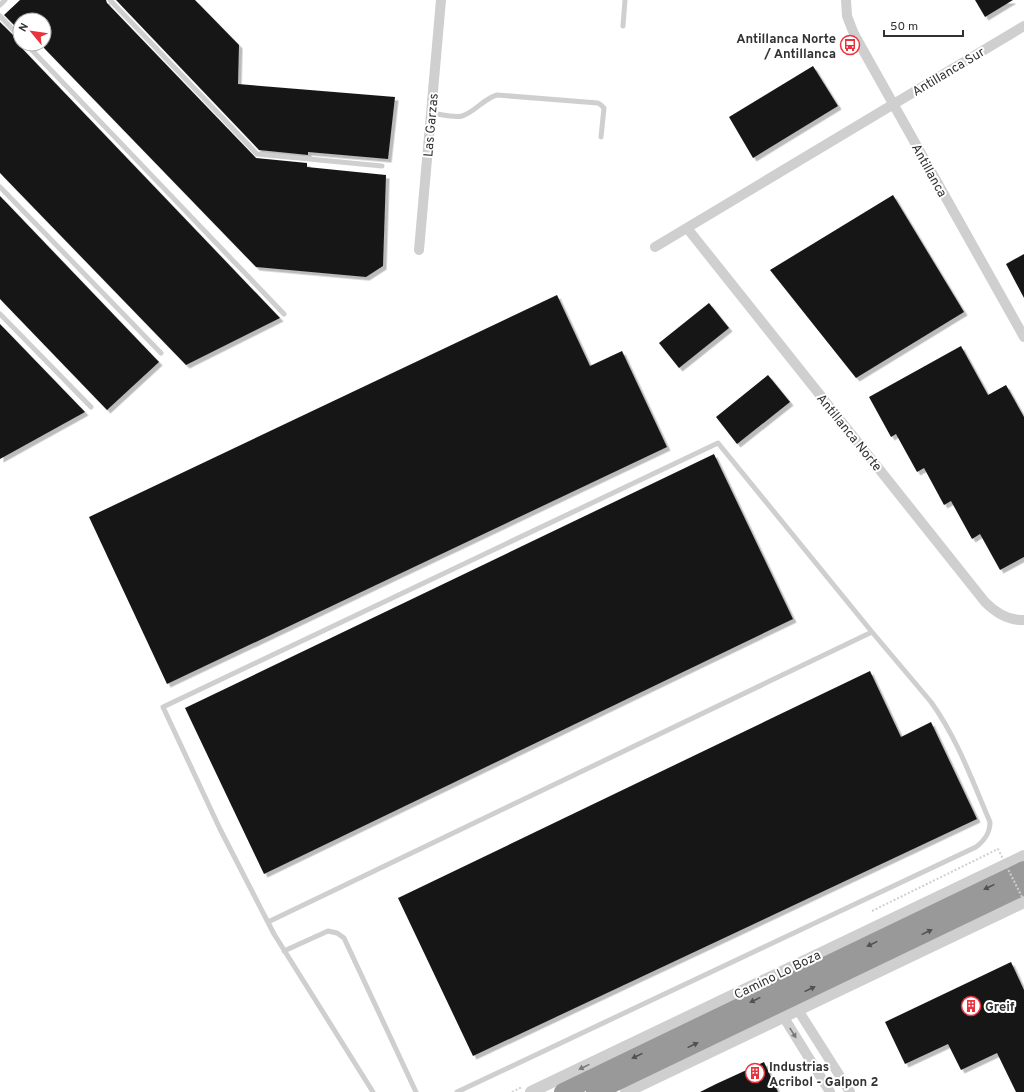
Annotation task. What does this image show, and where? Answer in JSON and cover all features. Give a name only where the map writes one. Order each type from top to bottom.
[{"type":"highway","points":[[563,1092],[1024,870]]},
{"type":"highway","points":[[595,1092],[1024,886]]},
{"type":"street","name":"Las Garzas","points":[[419,250],[441,0]]},
{"type":"street","name":"Antillanca","points":[[846,0],[847,16],[854,34],[1024,337]]},
{"type":"street","name":"Antillanca Sur","points":[[894,104],[1024,26]]},
{"type":"street","points":[[655,247],[894,104]]},
{"type":"street","name":"Antillanca Norte","points":[[687,228],[985,602],[1003,616],[1012,619],[1024,620]]},
{"type":"street","name":"Camino Lo Boza","points":[[531,1092],[1024,856]]},
{"type":"street","points":[[626,1092],[1024,901]]},
{"type":"street","points":[[798,1010],[850,1092]]},
{"type":"street","points":[[783,1016],[830,1092]]},
{"type":"lane","points":[[0,5],[5,0]]},
{"type":"lane","points":[[110,0],[257,154],[382,166]]},
{"type":"lane","points":[[623,26],[625,0]]},
{"type":"lane","points":[[0,16],[12,29]]},
{"type":"lane","points":[[34,52],[284,314]]},
{"type":"lane","points":[[431,113],[461,117],[490,97],[497,95],[598,104],[602,105],[604,108],[600,137]]},
{"type":"lane","points":[[0,187],[161,353]]},
{"type":"lane","points":[[0,314],[91,407]]},
{"type":"lane","points":[[374,1092],[274,934],[220,829],[163,707],[718,443],[939,713],[953,737],[990,822],[989,830],[985,839],[976,847],[457,1092]]},
{"type":"lane","points":[[268,922],[872,632]]},
{"type":"lane","points":[[284,951],[328,932],[338,933],[344,938],[416,1092]]},
{"type":"path","points":[[872,911],[998,849],[1024,901]]},
{"type":"building","points":[[20,0],[106,0],[107,3],[256,158],[307,163],[307,167],[386,175],[383,266],[366,277],[256,267],[48,52],[52,52],[52,12],[12,12],[12,23],[4,15]]},
{"type":"building","points":[[116,0],[195,0],[239,45],[238,84],[395,97],[388,159],[308,152],[308,155],[259,150]]},
{"type":"building","points":[[975,0],[1013,0],[985,17]]},
{"type":"building","points":[[0,22],[12,34],[12,52],[26,52],[280,318],[186,365],[0,173]]},
{"type":"building","points":[[813,66],[838,106],[753,158],[729,117]]},
{"type":"building","points":[[893,195],[964,312],[856,378],[770,270]]},
{"type":"building","points":[[0,196],[159,362],[107,410],[0,299]]},
{"type":"building","points":[[1024,254],[1024,298],[1006,264]]},
{"type":"building","points":[[557,295],[590,366],[622,351],[667,447],[167,684],[89,517]]},
{"type":"building","points":[[709,303],[729,328],[679,368],[659,343]]},
{"type":"building","points":[[0,324],[85,412],[0,459]]},
{"type":"building","points":[[961,346],[988,395],[1006,385],[1024,417],[1024,557],[1000,570],[980,534],[972,539],[951,501],[944,505],[924,468],[917,472],[896,434],[891,437],[869,397]]},
{"type":"building","points":[[768,375],[790,402],[737,444],[716,417]]},
{"type":"building","points":[[714,454],[793,619],[264,874],[185,708]]},
{"type":"building","points":[[870,671],[901,737],[931,722],[977,819],[473,1056],[398,898]]},
{"type":"building","name":"Greif","points":[[1011,962],[1024,990],[1024,1092],[1016,1092],[997,1053],[961,1070],[948,1044],[905,1064],[885,1022]]},
{"type":"building","name":"Industrias Acribol - Galpon 2","points":[[764,1062],[778,1092],[700,1092],[716,1084]]},
{"type":"place","name":"Antillanca Norte / Antillanca","points":[[850,45]]},
{"type":"place","name":"Greif","points":[[971,1006]]},
{"type":"place","name":"Industrias Acribol - Galpon 2","points":[[755,1073]]}]
